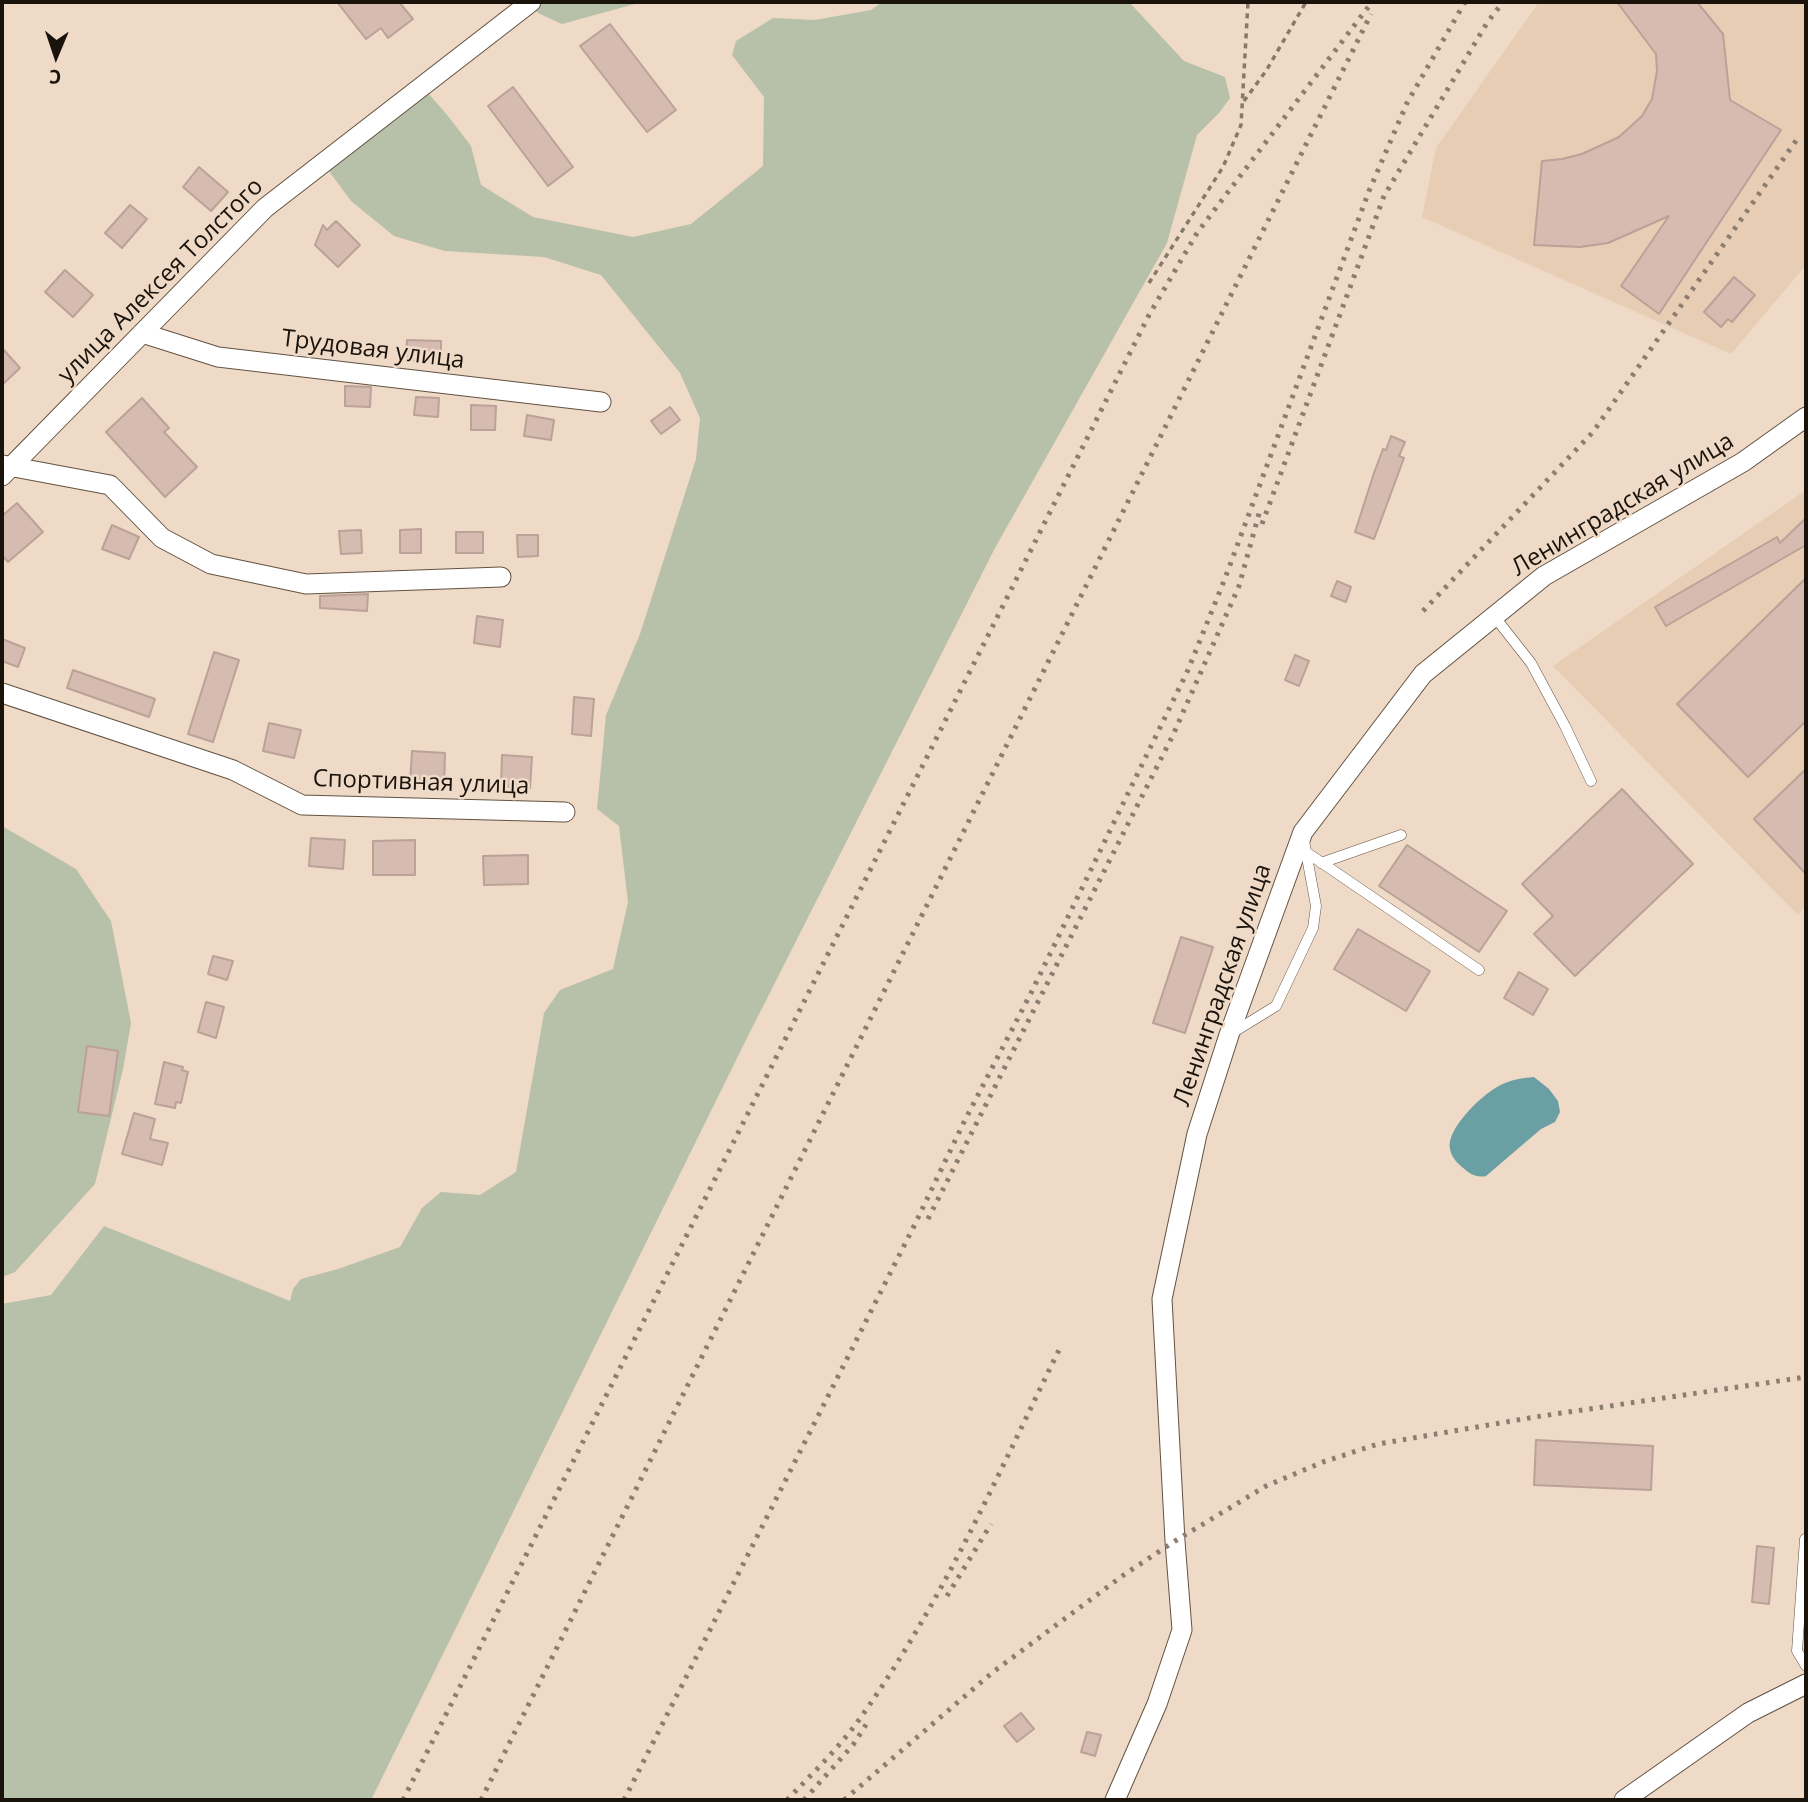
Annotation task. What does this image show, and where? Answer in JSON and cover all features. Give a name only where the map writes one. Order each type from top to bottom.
[{"type":"street","name":"улица Алексея Толстого","points":[[5,469],[265,208],[531,2]]},
{"type":"street","name":"Трудовая улица","points":[[142,333],[218,357],[601,402]]},
{"type":"street","name":"Ленинградская улица","points":[[1115,1800],[1157,1704],[1182,1630],[1162,1299],[1197,1134],[1229,1035],[1303,832],[1423,674],[1544,576],[1743,462],[1806,417]]},
{"type":"street","points":[[5,469],[110,485],[162,538],[211,564],[306,584],[501,577]]},
{"type":"street","name":"Спортивная улица","points":[[2,693],[233,770],[302,805],[565,812]]},
{"type":"street","points":[[1624,1800],[1748,1713],[1806,1684]]},
{"type":"lane","points":[[1494,617],[1531,663],[1591,781]]},
{"type":"lane","points":[[1229,1035],[1276,1006],[1313,928],[1316,906],[1303,832]]},
{"type":"lane","points":[[1321,863],[1401,835]]},
{"type":"lane","points":[[1306,852],[1479,970]]},
{"type":"lane","points":[[1805,1539],[1797,1651],[1806,1667]]},
{"type":"path","points":[[1149,283],[1223,167],[1241,125],[1248,2]]},
{"type":"path","points":[[1243,103],[1266,71],[1306,2]]},
{"type":"shaded area","points":[[1539,2],[1806,2],[1806,265],[1731,354],[1422,217],[1436,148]]},
{"type":"shaded area","points":[[1806,490],[1806,907],[1798,915],[1553,666]]},
{"type":"green space","points":[[642,2],[562,24],[538,13],[529,3]]},
{"type":"green space","points":[[882,2],[1129,2],[1184,61],[1225,77],[1230,98],[1197,135],[1167,243],[995,548],[747,1038],[371,1800],[2,1800],[2,1304],[51,1295],[104,1226],[290,1301],[293,1289],[301,1279],[400,1247],[422,1208],[441,1192],[480,1195],[516,1172],[544,1013],[560,990],[613,969],[628,902],[619,826],[597,809],[606,715],[640,634],[696,459],[700,418],[680,373],[601,275],[544,257],[445,251],[394,236],[351,201],[323,163],[422,86],[471,146],[481,185],[533,217],[633,237],[691,224],[763,166],[764,97],[732,55],[736,41],[773,18],[815,20],[871,10]]},
{"type":"green space","points":[[2,826],[76,869],[111,921],[131,1023],[123,1069],[95,1184],[15,1272],[2,1277]]},
{"type":"water","points":[[1534,1077],[1549,1089],[1558,1101],[1560,1112],[1555,1122],[1541,1129],[1486,1176],[1476,1176],[1468,1172],[1456,1161],[1450,1149],[1453,1132],[1459,1123],[1474,1105],[1497,1087]]},
{"type":"building","points":[[337,2],[399,2],[413,19],[388,38],[381,28],[366,39]]},
{"type":"building","points":[[1617,2],[1697,2],[1723,34],[1730,100],[1781,130],[1659,314],[1621,286],[1669,216],[1608,243],[1580,247],[1534,245],[1542,161],[1582,154],[1619,137],[1642,116],[1652,99],[1657,71],[1656,54]]},
{"type":"building","points":[[610,24],[676,110],[647,132],[580,46]]},
{"type":"building","points":[[513,87],[573,167],[548,186],[488,106]]},
{"type":"building","points":[[199,167],[228,192],[211,211],[183,187]]},
{"type":"building","points":[[130,205],[147,219],[122,248],[105,233]]},
{"type":"building","points":[[336,221],[360,245],[338,267],[315,245],[323,225],[327,230]]},
{"type":"building","points":[[65,270],[93,295],[73,317],[45,292]]},
{"type":"building","points":[[1734,277],[1755,295],[1732,322],[1728,319],[1721,327],[1704,312]]},
{"type":"building","points":[[407,340],[441,341],[441,362],[406,360]]},
{"type":"building","points":[[2,348],[20,368],[2,385]]},
{"type":"building","points":[[345,386],[371,387],[370,407],[345,406]]},
{"type":"building","points":[[416,397],[439,398],[438,417],[414,415]]},
{"type":"building","points":[[142,398],[169,428],[164,432],[197,467],[165,497],[106,432]]},
{"type":"building","points":[[471,405],[496,406],[495,430],[471,430]]},
{"type":"building","points":[[670,407],[680,420],[661,434],[651,421]]},
{"type":"building","points":[[527,415],[554,420],[551,440],[524,436]]},
{"type":"building","points":[[1391,436],[1405,442],[1399,456],[1404,458],[1374,539],[1355,532],[1383,449],[1386,450]]},
{"type":"building","points":[[17,503],[43,532],[8,562],[2,555],[2,516]]},
{"type":"building","points":[[1806,518],[1806,545],[1666,626],[1655,607],[1777,537],[1780,543]]},
{"type":"building","points":[[112,525],[139,537],[129,559],[102,549]]},
{"type":"building","points":[[421,529],[421,553],[400,553],[400,530]]},
{"type":"building","points":[[361,530],[362,553],[341,554],[339,531]]},
{"type":"building","points":[[456,532],[483,532],[483,553],[456,553]]},
{"type":"building","points":[[517,535],[538,535],[538,556],[518,557]]},
{"type":"building","points":[[1806,578],[1806,721],[1748,777],[1677,704]]},
{"type":"building","points":[[1337,581],[1351,587],[1346,602],[1331,596]]},
{"type":"building","points":[[368,594],[367,611],[320,608],[320,596]]},
{"type":"building","points":[[477,616],[503,620],[500,647],[474,643]]},
{"type":"building","points":[[2,639],[25,648],[18,667],[2,661]]},
{"type":"building","points":[[214,652],[239,660],[213,742],[188,734]]},
{"type":"building","points":[[1295,655],[1309,661],[1299,686],[1285,680]]},
{"type":"building","points":[[73,670],[155,699],[149,717],[67,688]]},
{"type":"building","points":[[574,697],[594,699],[591,736],[572,734]]},
{"type":"building","points":[[269,723],[301,730],[294,758],[263,751]]},
{"type":"building","points":[[412,751],[445,753],[444,786],[410,784]]},
{"type":"building","points":[[502,755],[532,757],[530,788],[501,786]]},
{"type":"building","points":[[1806,769],[1806,874],[1754,819]]},
{"type":"building","points":[[1622,789],[1693,864],[1575,976],[1534,934],[1553,916],[1522,884]]},
{"type":"building","points":[[311,838],[345,840],[343,869],[309,866]]},
{"type":"building","points":[[415,840],[415,875],[373,875],[373,841]]},
{"type":"building","points":[[1407,845],[1507,911],[1479,952],[1379,886]]},
{"type":"building","points":[[528,855],[528,884],[484,885],[483,856]]},
{"type":"building","points":[[1358,929],[1430,971],[1406,1011],[1334,969]]},
{"type":"building","points":[[1181,937],[1213,947],[1185,1033],[1153,1023]]},
{"type":"building","points":[[213,956],[233,961],[227,980],[208,974]]},
{"type":"building","points":[[1519,972],[1548,989],[1533,1015],[1504,998]]},
{"type":"building","points":[[206,1002],[224,1007],[216,1038],[198,1032]]},
{"type":"building","points":[[87,1046],[118,1051],[109,1116],[78,1112]]},
{"type":"building","points":[[164,1062],[183,1067],[182,1070],[188,1072],[181,1103],[176,1102],[175,1108],[155,1104]]},
{"type":"building","points":[[134,1113],[155,1119],[150,1139],[168,1143],[162,1165],[122,1154]]},
{"type":"building","points":[[1536,1440],[1653,1446],[1651,1490],[1534,1485]]},
{"type":"building","points":[[1757,1546],[1774,1548],[1769,1604],[1752,1602]]},
{"type":"building","points":[[1021,1713],[1034,1729],[1017,1742],[1004,1726]]},
{"type":"building","points":[[1087,1732],[1101,1735],[1095,1756],[1081,1752]]},
{"type":"railway","points":[[403,1800],[1149,315],[1197,233],[1372,2]]},
{"type":"railway","points":[[624,1800],[1031,993],[1188,670],[1224,581],[1369,191],[1407,103],[1465,2]]},
{"type":"railway","points":[[1262,524],[1384,196],[1487,23],[1503,2]]},
{"type":"railway","points":[[481,1800],[1371,14]]},
{"type":"railway","points":[[1423,611],[1593,432],[1800,135]]},
{"type":"railway","points":[[928,1219],[1173,735],[1239,586],[1260,510]]},
{"type":"railway","points":[[787,1800],[853,1728],[918,1629],[968,1537],[1059,1350]]},
{"type":"railway","points":[[844,1800],[993,1672],[1125,1574],[1266,1486],[1323,1462],[1378,1444],[1535,1417],[1806,1377]]},
{"type":"railway","points":[[947,1596],[991,1524]]},
{"type":"railway","points":[[804,1800],[853,1745],[869,1720]]}]
